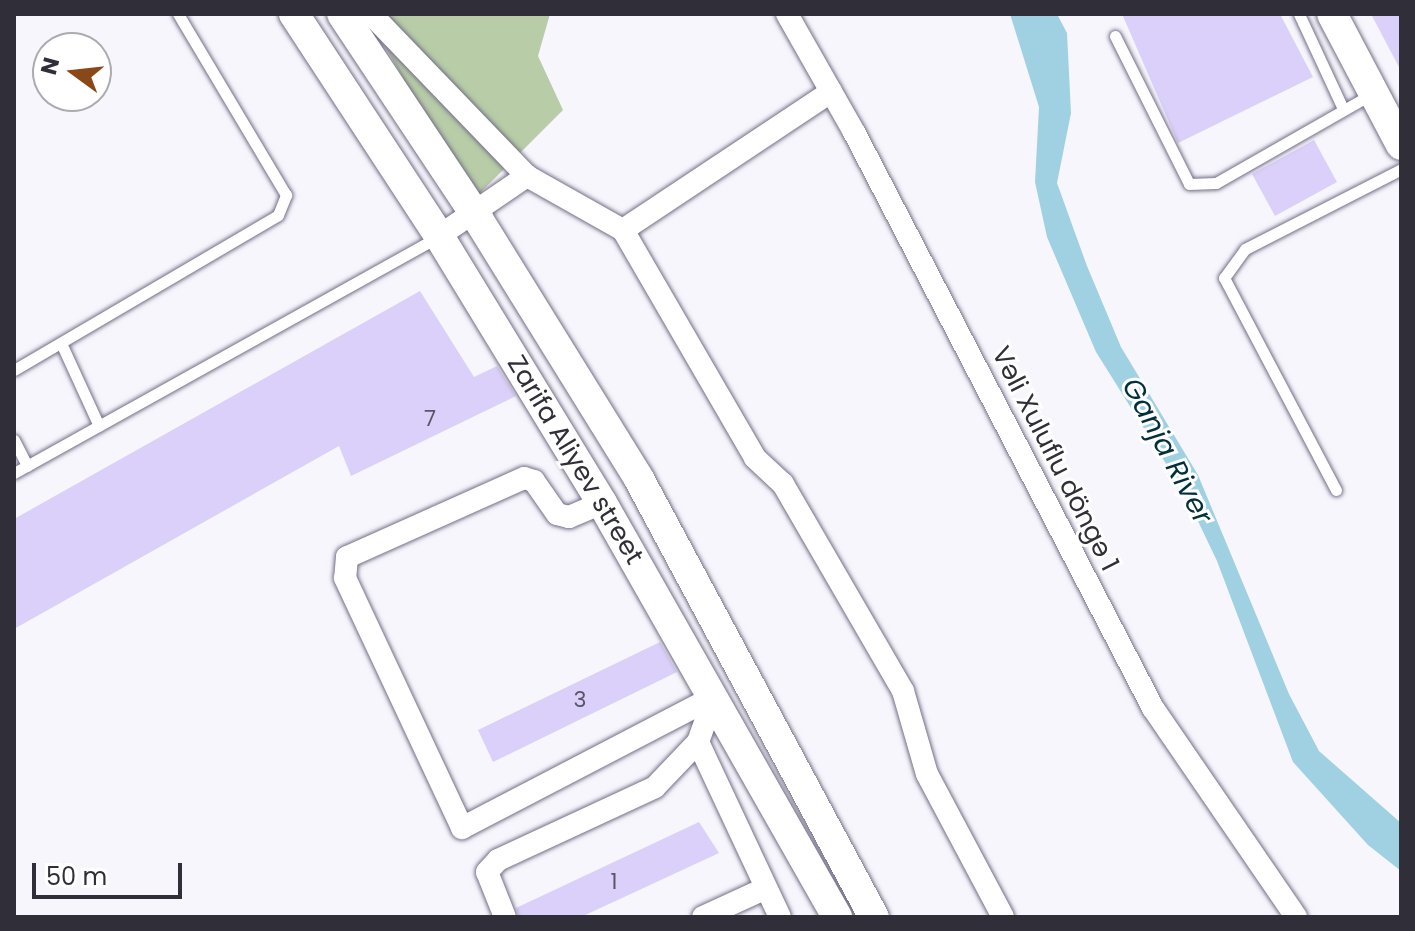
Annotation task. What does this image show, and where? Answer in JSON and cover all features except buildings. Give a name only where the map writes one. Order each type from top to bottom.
[{"type":"street","name":"Zarifa Aliyev street","points":[[294,14],[439,236],[602,503],[837,917]]},
{"type":"street","name":"Zarifa Aliyev street","points":[[342,14],[473,211],[639,479],[874,917]]},
{"type":"street","points":[[371,14],[527,176],[623,230],[755,458],[783,484],[903,691],[927,774],[1003,917]]},
{"type":"street","name":"Vəli Xuluflu döngə 1","points":[[787,14],[831,92],[1153,708],[1296,917]]},
{"type":"street","points":[[1332,14],[1372,94],[1399,137]]},
{"type":"street","points":[[623,230],[831,92]]},
{"type":"street","points":[[439,236],[527,176]]},
{"type":"street","points":[[602,503],[569,517],[557,514],[534,481],[524,478],[347,557],[345,578],[462,828],[714,697]]},
{"type":"street","points":[[505,917],[487,872],[498,860],[655,787],[698,742],[714,697]]},
{"type":"street","points":[[698,742],[780,917]]},
{"type":"street","points":[[703,917],[766,888]]},
{"type":"lane","points":[[14,370],[251,234],[278,215],[286,195],[178,14]]},
{"type":"lane","points":[[1299,14],[1343,109]]},
{"type":"lane","points":[[1115,36],[1189,184],[1216,183],[1372,94]]},
{"type":"lane","points":[[1336,490],[1224,278],[1245,249],[1401,169]]},
{"type":"lane","points":[[14,473],[439,236]]},
{"type":"lane","points":[[61,343],[99,426]]},
{"type":"lane","points":[[14,440],[27,466]]},
{"type":"green space","points":[[367,14],[550,14],[538,56],[563,110],[472,201]]},
{"type":"water","name":"Ganja River","points":[[1010,14],[1057,14],[1067,33],[1071,113],[1057,183],[1087,266],[1121,347],[1198,475],[1289,694],[1319,751],[1401,823],[1401,871],[1368,845],[1293,762],[1217,561],[1185,494],[1096,352],[1047,237],[1035,182],[1039,107]]}]
